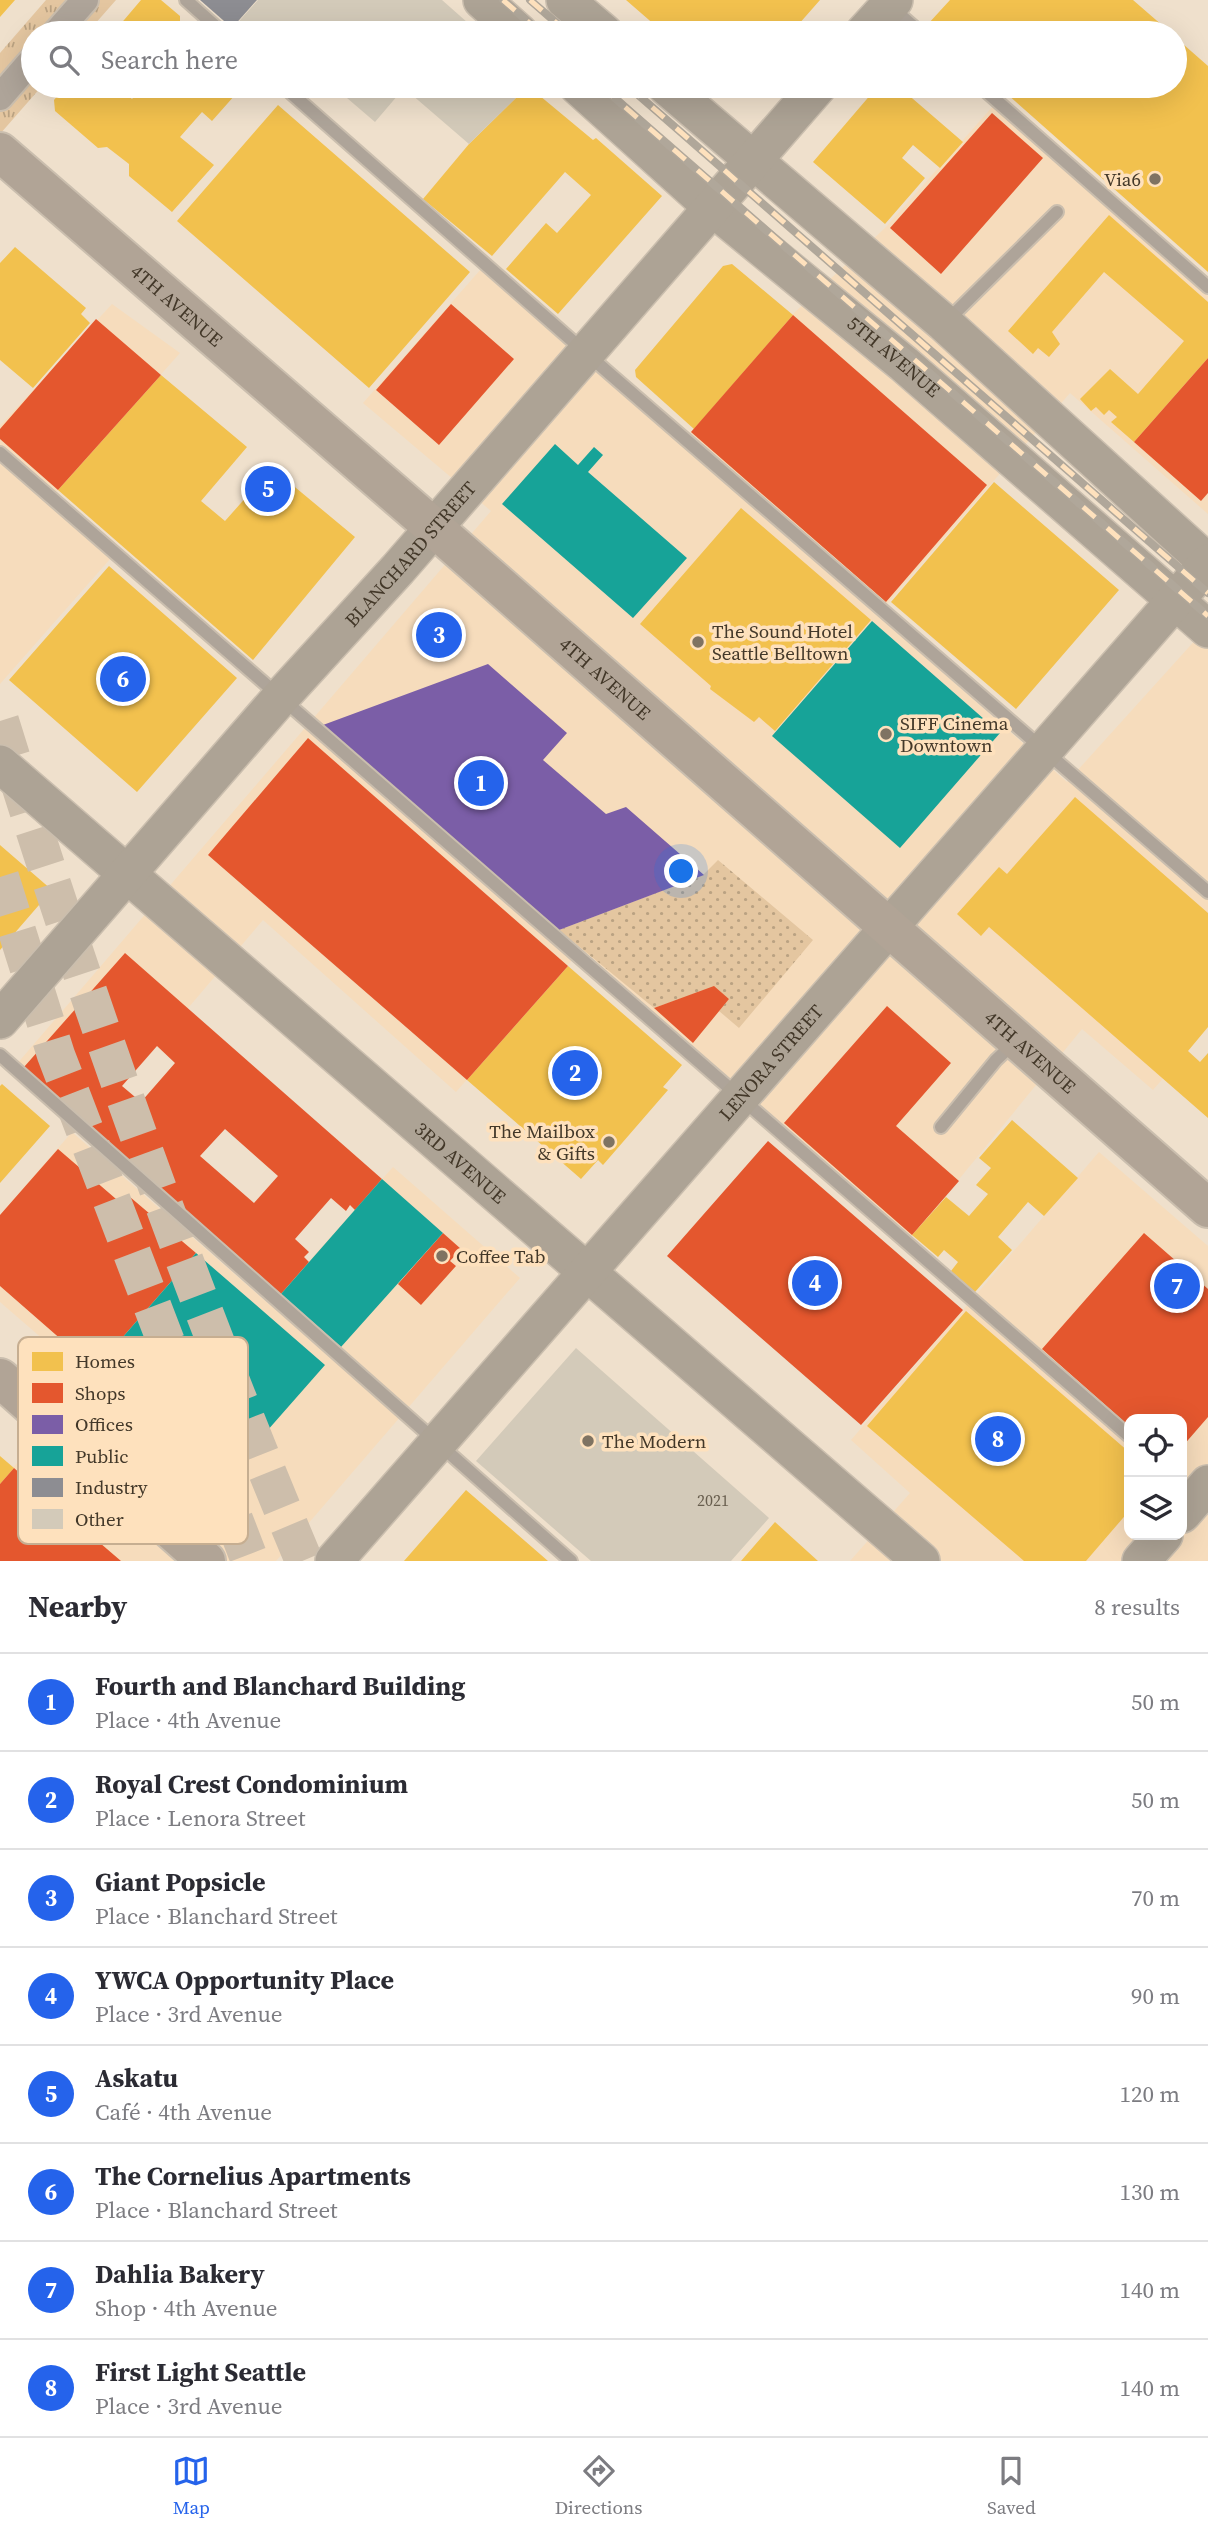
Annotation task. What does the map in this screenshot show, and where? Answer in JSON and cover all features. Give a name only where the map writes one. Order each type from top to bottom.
[{"type":"main road","points":[[482,0],[506,21]]},
{"type":"main road","points":[[565,0],[590,21]]},
{"type":"main road","points":[[874,21],[889,2]]},
{"type":"main road","name":"5TH AVENUE","points":[[591,98],[712,206],[904,365],[1208,629]]},
{"type":"main road","points":[[680,98],[944,323],[1208,563]]},
{"type":"main road","name":"BLANCHARD STREET","points":[[0,1020],[281,698],[398,569],[807,98]]},
{"type":"main road","name":"4TH AVENUE","points":[[0,152],[433,527],[1208,1208]]},
{"type":"main road","name":"LENORA STREET","points":[[334,1561],[1208,563]]},
{"type":"main road","name":"3RD AVENUE","points":[[0,764],[126,876],[588,1271],[921,1561]]},
{"type":"main road","points":[[0,1378],[18,1394]]},
{"type":"main road","points":[[1141,1561],[1160,1540]]},
{"type":"main road","points":[[187,1544],[206,1561]]},
{"type":"street","points":[[67,21],[85,0]]},
{"type":"street","points":[[0,97],[21,73]]},
{"type":"lane","points":[[186,0],[210,21]]},
{"type":"lane","points":[[889,2],[909,21]]},
{"type":"lane","points":[[297,98],[586,353],[1208,892]]},
{"type":"lane","points":[[994,98],[1208,287]]},
{"type":"lane","points":[[944,323],[1057,212]]},
{"type":"lane","points":[[0,453],[1124,1432]]},
{"type":"lane","points":[[942,1127],[996,1060],[1017,1041]]},
{"type":"lane","points":[[0,1055],[571,1561]]},
{"type":"shaded area","points":[[994,105],[1208,296],[1208,514],[1070,393],[885,606],[688,435],[795,312],[885,228]]},
{"type":"shaded area","points":[[481,269],[682,442],[1067,782],[1208,626],[1208,1027],[1153,1090],[1082,1029],[910,1239],[580,951],[456,1092],[263,920],[86,1128],[16,1065],[491,511],[363,403]]},
{"type":"shaded area","points":[[112,304],[180,353],[55,493],[118,550],[0,684],[0,426]]},
{"type":"shaded area","points":[[72,1132],[270,1305],[393,1167],[520,1278],[276,1561],[0,1561],[0,1483],[18,1462],[18,1544],[248,1544],[248,1337],[40,1337],[0,1302],[0,1215]]},
{"type":"shaded area","points":[[1099,1152],[1208,1246],[1208,1561],[850,1561],[910,1493],[851,1440]]},
{"type":"green space","points":[[46,0],[116,0],[98,21],[28,21]]},
{"type":"green space","points":[[21,29],[21,98],[32,98],[0,134],[0,53]]},
{"type":"green space","points":[[718,860],[813,940],[739,1028],[719,1011],[729,999],[714,987],[654,1008],[559,930],[703,875]]},
{"type":"building: Homes","points":[[0,0],[15,0],[0,17]]},
{"type":"building: Homes","points":[[141,0],[161,0],[180,16],[180,21],[123,21]]},
{"type":"building: Homes","points":[[626,0],[820,0],[802,21],[650,21]]},
{"type":"building: Homes","points":[[950,0],[1133,0],[1157,21],[931,21]]},
{"type":"building: Homes","name":"Via6","points":[[1187,48],[1208,66],[1208,272],[1012,98],[1187,98]]},
{"type":"building: Homes","points":[[232,98],[212,121],[202,112],[180,137],[214,165],[172,212],[129,176],[129,164],[107,147],[98,148],[55,111],[54,100]]},
{"type":"building: Homes","points":[[516,98],[542,98],[593,140],[596,138],[662,196],[558,314],[506,269],[546,223],[557,233],[591,195],[565,172],[492,256],[423,199],[469,144]]},
{"type":"building: Homes","points":[[868,98],[912,98],[963,142],[940,168],[913,145],[902,158],[925,178],[885,224],[813,162]]},
{"type":"building: Homes","points":[[278,105],[470,272],[369,388],[177,221]]},
{"type":"building: Homes","points":[[1109,215],[1208,302],[1208,358],[1134,442],[1111,422],[1117,417],[1109,410],[1104,415],[1096,407],[1091,411],[1080,399],[1110,369],[1138,394],[1184,341],[1104,272],[1052,332],[1060,344],[1049,357],[1038,348],[1033,354],[1008,331]]},
{"type":"building: Homes","points":[[15,247],[86,308],[81,314],[90,323],[33,388],[0,360],[0,263]]},
{"type":"building: Homes","points":[[732,264],[793,315],[694,429],[636,377],[635,370],[723,266]]},
{"type":"building: Homes","points":[[161,375],[247,447],[201,501],[225,521],[272,468],[355,537],[253,660],[58,490]]},
{"type":"building: Homes","points":[[994,482],[1119,590],[1016,709],[891,602]]},
{"type":"building: Homes","points":[[741,508],[871,620],[775,731],[759,717],[754,722],[710,689],[711,686],[640,624]]},
{"type":"building: Homes","points":[[109,566],[237,678],[137,792],[9,680]]},
{"type":"building: Homes","points":[[1075,797],[1208,913],[1208,1027],[1188,1051],[1200,1062],[1208,1053],[1208,1118],[989,927],[981,936],[957,914],[999,867],[1007,874]]},
{"type":"building: Homes","points":[[0,845],[52,890],[0,950]]},
{"type":"building: Homes","points":[[568,966],[682,1065],[663,1087],[668,1090],[603,1165],[598,1160],[581,1179],[467,1080]]},
{"type":"building: Homes","points":[[2,1084],[50,1126],[0,1183],[0,1086]]},
{"type":"building: Homes","points":[[1012,1120],[1078,1178],[1044,1216],[1028,1202],[998,1237],[1012,1250],[975,1292],[951,1271],[958,1262],[944,1250],[938,1257],[912,1235],[946,1197],[969,1216],[988,1194],[976,1185],[991,1168],[979,1158]]},
{"type":"building: Homes","points":[[966,1311],[1124,1448],[1124,1517],[1086,1561],[1024,1561],[867,1426]]},
{"type":"building: Homes","points":[[0,1456],[14,1468],[0,1484]]},
{"type":"building: Homes","points":[[466,1490],[548,1561],[404,1561]]},
{"type":"building: Homes","points":[[775,1522],[818,1561],[741,1561]]},
{"type":"building: Shops","points":[[992,113],[1043,158],[941,274],[890,228]]},
{"type":"building: Shops","points":[[451,304],[514,359],[439,445],[376,390]]},
{"type":"building: Shops","points":[[793,315],[987,485],[886,602],[691,432]]},
{"type":"building: Shops","points":[[96,319],[161,375],[58,490],[0,439],[0,429]]},
{"type":"building: Shops","points":[[1208,358],[1208,493],[1201,501],[1134,442]]},
{"type":"building: Shops","points":[[308,738],[568,966],[467,1080],[208,855]]},
{"type":"building: Shops","points":[[125,953],[382,1179],[355,1210],[350,1205],[346,1211],[331,1198],[295,1239],[309,1252],[304,1257],[309,1262],[281,1294],[24,1067]],"holes":[[[157,1046],[175,1063],[141,1102],[122,1086]],[[225,1129],[278,1176],[254,1203],[200,1156]]]},
{"type":"building: Shops","points":[[714,986],[729,999],[693,1043],[654,1008]]},
{"type":"building: Shops","points":[[887,1006],[951,1063],[896,1126],[959,1181],[912,1235],[784,1123]]},
{"type":"building: Shops","points":[[768,1141],[963,1310],[861,1425],[667,1256]]},
{"type":"building: Shops","points":[[58,1149],[123,1205],[130,1197],[196,1253],[123,1337],[58,1337],[0,1286],[0,1215]]},
{"type":"building: Shops","points":[[443,1233],[461,1249],[450,1261],[456,1266],[421,1305],[398,1284]]},
{"type":"building: Shops","points":[[1144,1233],[1208,1289],[1208,1417],[1187,1441],[1187,1414],[1124,1414],[1124,1422],[1042,1349]]},
{"type":"building: Shops","points":[[14,1468],[18,1471],[18,1544],[101,1544],[121,1561],[0,1561],[0,1484]]},
{"type":"building: Offices","points":[[488,664],[567,733],[543,760],[606,814],[626,807],[704,875],[559,930],[323,725]]},
{"type":"building: Public","points":[[555,444],[578,465],[594,447],[603,455],[588,472],[687,558],[633,618],[502,504]]},
{"type":"building: Public","name":"SIFF Cinema Downtown","points":[[872,621],[1000,733],[900,848],[772,736]]},
{"type":"building: Public","points":[[382,1179],[443,1233],[341,1347],[281,1294]]},
{"type":"building: Public","points":[[196,1253],[325,1365],[248,1453],[248,1337],[123,1337]]},
{"type":"building: Industry","points":[[200,0],[257,0],[238,21],[224,21]]},
{"type":"building: Other","points":[[258,0],[442,0],[466,21],[239,21]]},
{"type":"building: Other","points":[[347,98],[395,98],[375,122]]},
{"type":"building: Other","points":[[416,98],[516,98],[469,144]]},
{"type":"building: Other","name":"The Modern","points":[[576,1348],[769,1518],[731,1561],[591,1561],[476,1461]]},
{"type":"tunnel","points":[[0,721],[68,934],[213,1337]]},
{"type":"tunnel","points":[[0,877],[56,1055],[164,1337]]},
{"type":"tunnel","points":[[248,1423],[304,1561]]},
{"type":"tunnel","points":[[243,1544],[250,1561]]},
{"type":"railway","points":[[503,0],[527,21]]},
{"type":"railway","points":[[530,0],[554,21]]},
{"type":"railway","points":[[615,98],[1208,616]]},
{"type":"railway","points":[[642,98],[1208,593]]},
{"type":"place","name":"Via6","points":[[1155,179]]},
{"type":"place","name":"Askatu","points":[[268,489]]},
{"type":"place","name":"Giant Popsicle","points":[[439,635]]},
{"type":"place","name":"The Sound Hotel Seattle Belltown","points":[[698,642]]},
{"type":"place","name":"The Cornelius Apartments","points":[[123,679]]},
{"type":"place","name":"SIFF Cinema Downtown","points":[[886,734]]},
{"type":"place","name":"Fourth and Blanchard Building","points":[[481,783]]},
{"type":"place","name":"Royal Crest Condominium","points":[[575,1073]]},
{"type":"place","name":"The Mailbox & Gifts","points":[[609,1142]]},
{"type":"place","name":"Coffee Tab","points":[[442,1256]]},
{"type":"place","name":"YWCA Opportunity Place","points":[[815,1283]]},
{"type":"place","name":"Dahlia Bakery","points":[[1177,1286]]},
{"type":"place","name":"First Light Seattle","points":[[998,1439]]},
{"type":"place","name":"The Modern","points":[[588,1441]]}]
